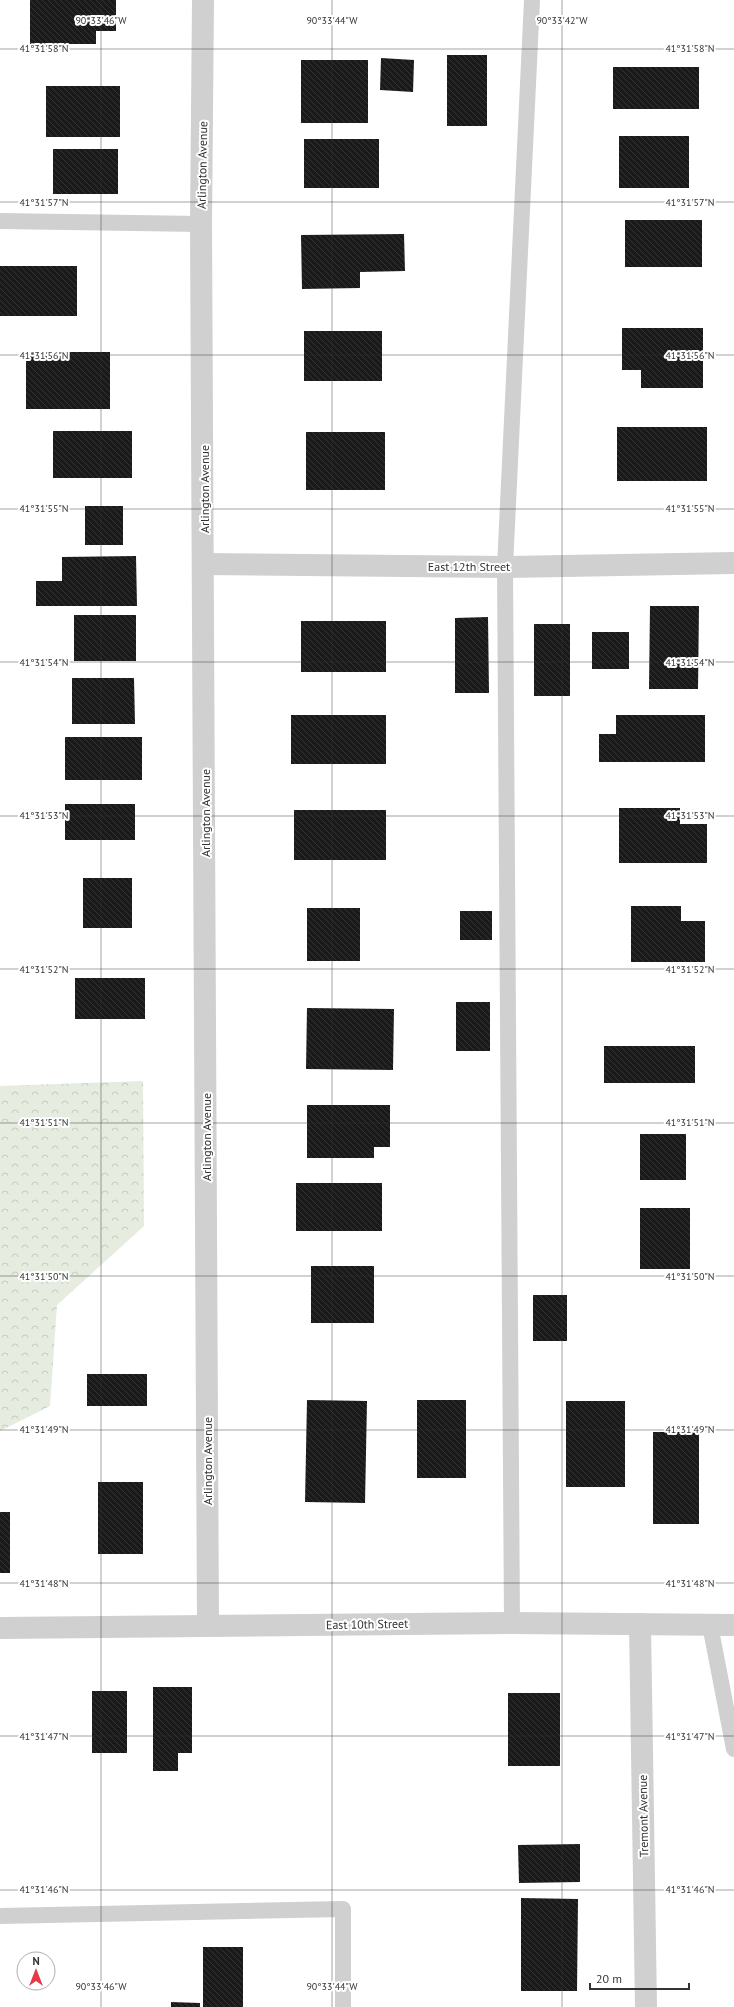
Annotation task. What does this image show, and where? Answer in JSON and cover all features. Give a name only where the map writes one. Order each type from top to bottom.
[{"type":"street","name":"Arlington Avenue","points":[[203,0],[201,224],[204,564],[208,1626]]},
{"type":"street","name":"East 12th Street","points":[[204,564],[505,567],[734,563]]},
{"type":"street","name":"East 10th Street","points":[[0,1628],[512,1623],[734,1625]]},
{"type":"street","name":"Tremont Avenue","points":[[640,1624],[646,2007]]},
{"type":"lane","points":[[512,1623],[505,567],[532,0]]},
{"type":"lane","points":[[0,221],[201,224]]},
{"type":"lane","points":[[710,1625],[734,1749]]},
{"type":"lane","points":[[0,1916],[343,1909],[343,2007]]},
{"type":"green space","points":[[143,1081],[144,1226],[57,1305],[50,1406],[0,1431],[0,1086]]},
{"type":"building","points":[[30,0],[116,0],[116,31],[96,31],[96,44],[30,44]]},
{"type":"building","points":[[447,55],[487,55],[487,126],[447,126]]},
{"type":"building","points":[[381,58],[414,60],[413,92],[380,90]]},
{"type":"building","points":[[301,60],[368,60],[368,123],[301,123]]},
{"type":"building","points":[[613,67],[699,67],[699,109],[613,109]]},
{"type":"building","points":[[46,86],[120,86],[120,137],[46,137]]},
{"type":"building","points":[[619,136],[689,136],[689,188],[619,188]]},
{"type":"building","points":[[304,139],[379,139],[379,188],[304,188]]},
{"type":"building","points":[[53,149],[118,149],[118,194],[53,194]]},
{"type":"building","points":[[625,220],[702,220],[702,267],[625,267]]},
{"type":"building","points":[[404,234],[405,271],[360,272],[360,288],[302,289],[301,235]]},
{"type":"building","points":[[0,266],[77,266],[77,316],[0,316]]},
{"type":"building","points":[[622,328],[703,328],[703,388],[641,388],[641,370],[622,370]]},
{"type":"building","points":[[304,331],[382,331],[382,381],[304,381]]},
{"type":"building","points":[[26,352],[110,352],[110,409],[26,409]]},
{"type":"building","points":[[617,427],[707,427],[707,481],[617,481]]},
{"type":"building","points":[[53,431],[132,431],[132,478],[53,478]]},
{"type":"building","points":[[306,432],[385,432],[385,490],[306,490]]},
{"type":"building","points":[[85,506],[123,506],[123,545],[85,545]]},
{"type":"building","points":[[136,556],[137,606],[36,606],[36,581],[62,581],[62,557]]},
{"type":"building","points":[[650,606],[699,606],[698,689],[649,689]]},
{"type":"building","points":[[74,615],[136,615],[136,661],[74,661]]},
{"type":"building","points":[[488,617],[489,693],[455,693],[455,618]]},
{"type":"building","points":[[301,621],[386,621],[386,672],[301,672]]},
{"type":"building","points":[[534,624],[570,624],[570,696],[534,696]]},
{"type":"building","points":[[592,632],[629,632],[629,669],[592,669]]},
{"type":"building","points":[[72,678],[134,678],[135,724],[72,724]]},
{"type":"building","points":[[291,715],[386,715],[386,764],[291,764]]},
{"type":"building","points":[[616,715],[705,715],[705,762],[599,762],[599,734],[616,734]]},
{"type":"building","points":[[65,737],[142,737],[142,780],[65,780]]},
{"type":"building","points":[[65,804],[135,804],[135,840],[65,840]]},
{"type":"building","points":[[619,808],[680,808],[680,824],[707,824],[707,863],[619,863]]},
{"type":"building","points":[[294,810],[386,810],[386,860],[294,860]]},
{"type":"building","points":[[83,878],[132,878],[132,928],[83,928]]},
{"type":"building","points":[[631,906],[681,906],[681,921],[705,921],[705,962],[631,962]]},
{"type":"building","points":[[307,908],[360,908],[360,961],[307,961]]},
{"type":"building","points":[[460,911],[492,911],[492,940],[460,940]]},
{"type":"building","points":[[75,978],[145,978],[145,1019],[75,1019]]},
{"type":"building","points":[[456,1002],[490,1002],[490,1051],[456,1051]]},
{"type":"building","points":[[307,1008],[394,1009],[393,1070],[306,1069]]},
{"type":"building","points":[[604,1046],[695,1046],[695,1083],[604,1083]]},
{"type":"building","points":[[307,1105],[390,1105],[390,1147],[374,1147],[374,1158],[307,1158]]},
{"type":"building","points":[[640,1134],[686,1134],[686,1180],[640,1180]]},
{"type":"building","points":[[296,1183],[382,1183],[382,1231],[296,1231]]},
{"type":"building","points":[[640,1208],[690,1208],[690,1269],[640,1269]]},
{"type":"building","points":[[311,1266],[374,1266],[374,1323],[311,1323]]},
{"type":"building","points":[[533,1295],[567,1295],[567,1341],[533,1341]]},
{"type":"building","points":[[87,1374],[147,1374],[147,1406],[87,1406]]},
{"type":"building","points":[[307,1400],[367,1401],[365,1503],[305,1502]]},
{"type":"building","points":[[417,1400],[466,1400],[466,1478],[417,1478]]},
{"type":"building","points":[[566,1401],[625,1401],[625,1487],[566,1487]]},
{"type":"building","points":[[653,1432],[699,1432],[699,1524],[653,1524]]},
{"type":"building","points":[[98,1482],[143,1482],[143,1554],[98,1554]]},
{"type":"building","points":[[0,1512],[10,1512],[10,1573],[0,1573]]},
{"type":"building","points":[[153,1687],[192,1687],[192,1753],[178,1753],[178,1771],[153,1771]]},
{"type":"building","points":[[92,1691],[127,1691],[127,1753],[92,1753]]},
{"type":"building","points":[[508,1693],[560,1693],[560,1766],[508,1766]]},
{"type":"building","points":[[580,1844],[580,1882],[519,1883],[518,1845]]},
{"type":"building","points":[[521,1898],[578,1899],[577,1991],[521,1991]]},
{"type":"building","points":[[203,1947],[243,1947],[243,2007],[203,2007]]},
{"type":"building","points":[[171,2002],[200,2003],[200,2007],[171,2007]]}]
